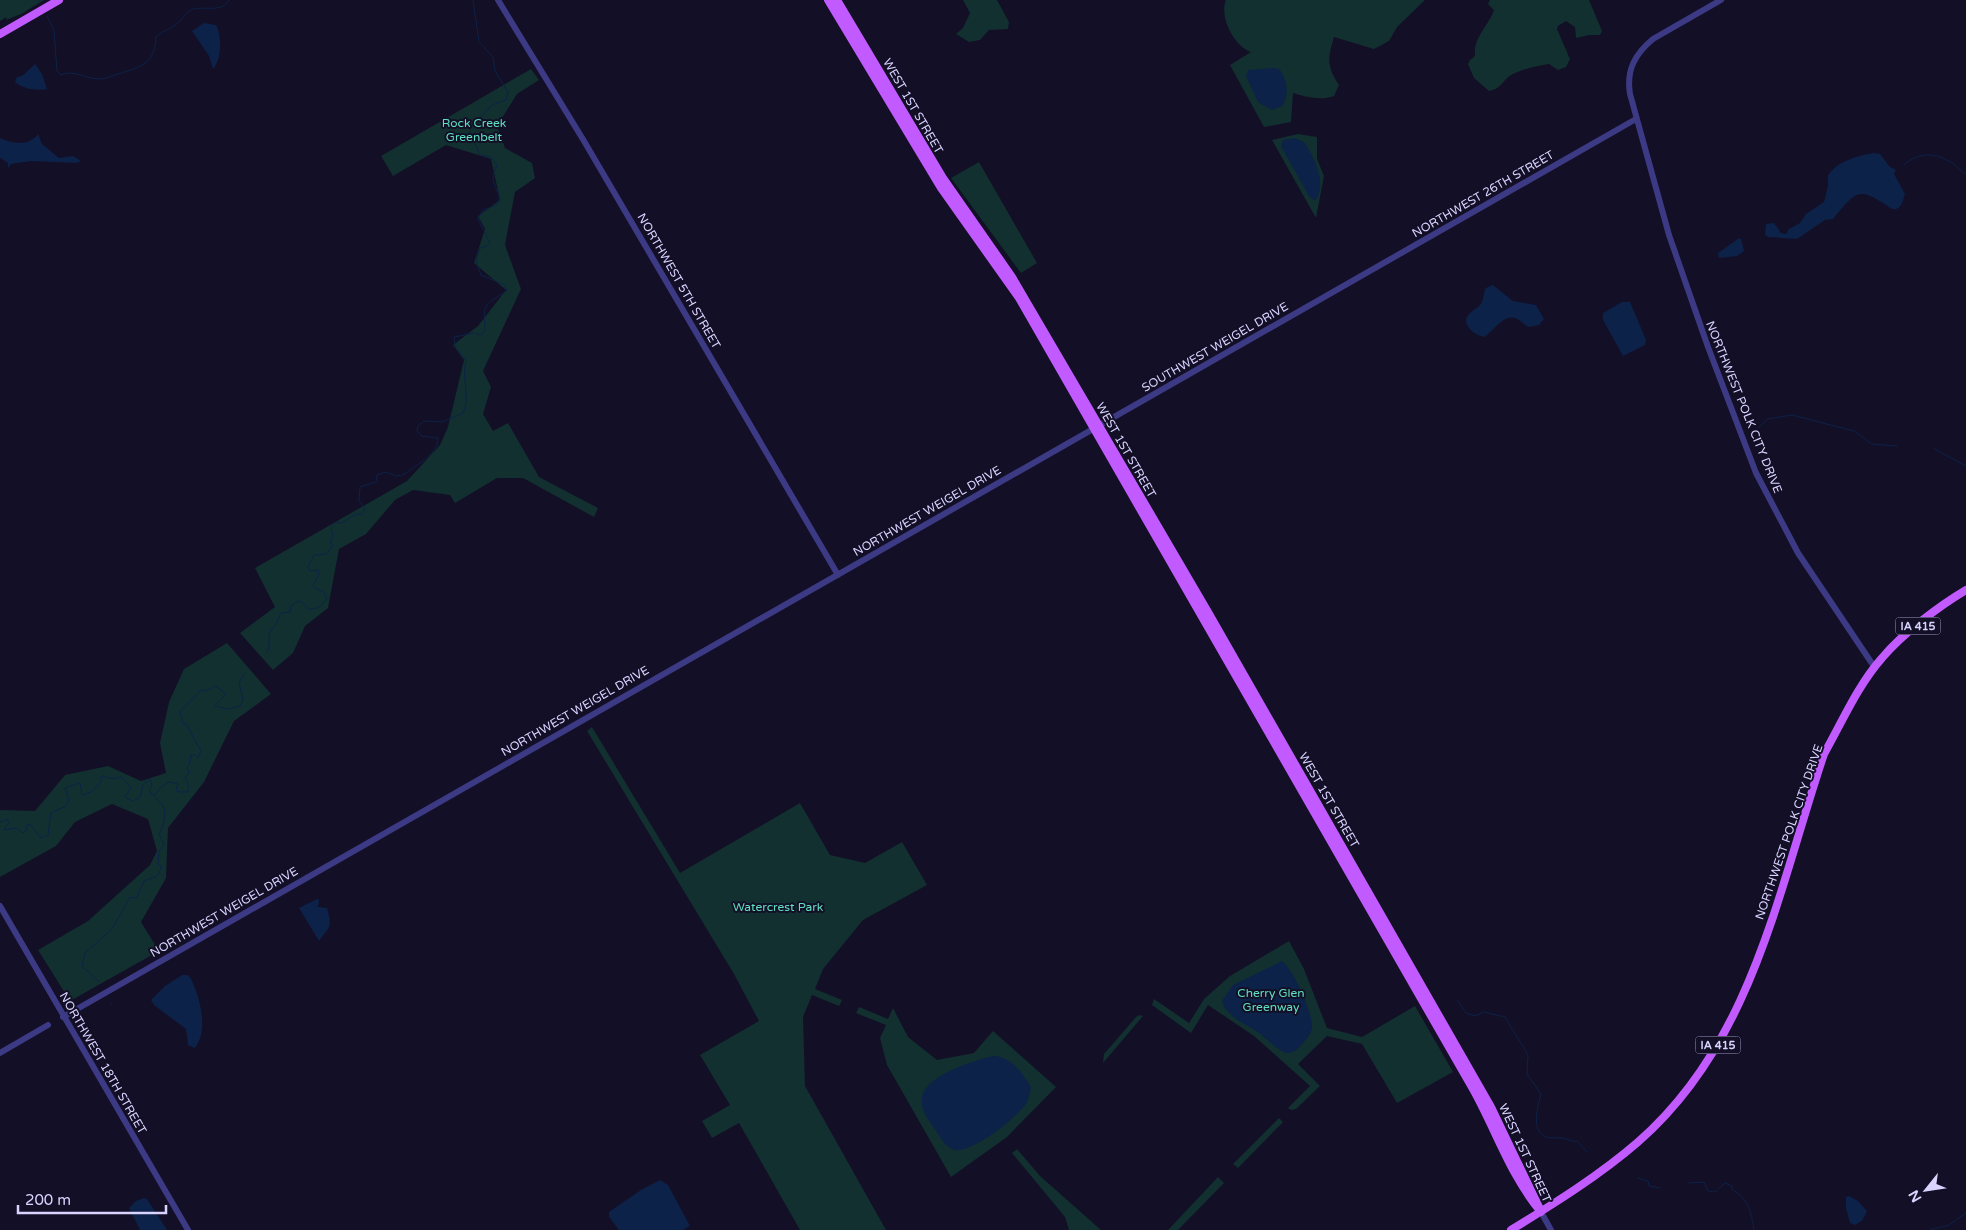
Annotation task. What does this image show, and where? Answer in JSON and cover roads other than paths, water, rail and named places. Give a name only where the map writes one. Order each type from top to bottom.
[{"type":"main road","points":[[0,34],[59,0]]},
{"type":"main road","name":"WEST 1ST STREET","points":[[828,0],[941,188],[1013,288],[1096,428]]},
{"type":"main road","name":"WEST 1ST STREET","points":[[837,0],[947,185],[1012,277],[1477,1097],[1513,1171],[1541,1212]]},
{"type":"main road","name":"IA 415","points":[[1875,668],[1882,657],[1906,636],[1966,590]]},
{"type":"main road","name":"NORTHWEST POLK CITY DRIVE","points":[[1511,1230],[1541,1212],[1611,1164],[1640,1141],[1687,1090],[1716,1048],[1735,1015],[1752,979],[1824,754],[1875,668]]},
{"type":"street","name":"NORTHWEST 5TH STREET","points":[[498,0],[589,149],[838,575]]},
{"type":"street","name":"NORTHWEST POLK CITY DRIVE","points":[[1721,0],[1653,39],[1638,54],[1632,63],[1628,83],[1636,119],[1669,235],[1695,311],[1756,473],[1789,538],[1875,668]]},
{"type":"street","name":"NORTHWEST 26TH STREET","points":[[1341,287],[1636,119]]},
{"type":"street","name":"SOUTHWEST WEIGEL DRIVE","points":[[1096,428],[1341,287]]},
{"type":"street","name":"NORTHWEST WEIGEL DRIVE","points":[[63,1017],[1096,428]]},
{"type":"street","name":"NORTHWEST 18TH STREET","points":[[0,906],[188,1230]]},
{"type":"street","points":[[0,1053],[48,1025]]},
{"type":"street","points":[[1541,1212],[1551,1230]]},
{"type":"water","points":[[204,23],[216,25],[219,35],[218,59],[213,69],[209,56],[192,31]]},
{"type":"water","points":[[35,64],[42,74],[47,89],[30,89],[15,82],[17,77],[22,76]]},
{"type":"water","points":[[1279,69],[1284,77],[1287,92],[1282,106],[1272,110],[1258,102],[1246,76],[1248,70]]},
{"type":"water","points":[[38,134],[42,144],[59,158],[73,156],[81,161],[76,163],[31,161],[11,164],[8,168],[8,163],[0,158],[0,138],[20,143],[30,141]]},
{"type":"water","points":[[1294,138],[1304,142],[1312,155],[1318,171],[1320,187],[1315,201],[1309,196],[1281,146],[1283,140]]},
{"type":"water","points":[[1874,153],[1880,154],[1890,167],[1896,170],[1894,174],[1905,194],[1898,208],[1892,209],[1872,197],[1860,194],[1848,201],[1833,219],[1825,220],[1797,239],[1768,237],[1765,235],[1766,224],[1774,223],[1781,233],[1786,234],[1789,229],[1800,223],[1806,214],[1824,202],[1828,186],[1828,176],[1831,171],[1855,157]]},
{"type":"water","points":[[1739,238],[1741,239],[1744,251],[1737,256],[1719,258],[1718,253]]},
{"type":"water","points":[[1493,285],[1513,301],[1536,305],[1544,319],[1539,325],[1529,327],[1511,317],[1502,321],[1484,337],[1476,334],[1467,325],[1467,317],[1481,304],[1486,288]]},
{"type":"water","points":[[1622,302],[1630,302],[1646,340],[1645,345],[1623,356],[1603,320],[1603,313]]},
{"type":"water","points":[[317,899],[319,900],[318,907],[327,908],[330,920],[328,930],[319,941],[299,908]]},
{"type":"water","points":[[1282,961],[1292,973],[1302,991],[1312,1027],[1309,1035],[1300,1047],[1290,1053],[1280,1050],[1257,1031],[1235,1018],[1222,1001],[1233,985]]},
{"type":"water","points":[[182,975],[190,977],[202,1013],[202,1032],[195,1048],[188,1045],[186,1029],[154,1005],[151,1000],[165,986]]},
{"type":"water","points":[[993,1056],[1011,1062],[1024,1076],[1031,1087],[1027,1102],[1005,1125],[983,1140],[963,1149],[951,1149],[926,1117],[922,1104],[923,1094],[928,1086],[937,1078],[948,1072],[960,1066]]},
{"type":"water","points":[[660,1180],[668,1185],[690,1226],[683,1230],[619,1230],[609,1217],[609,1212],[641,1190]]},
{"type":"water","points":[[1849,1196],[1858,1201],[1867,1211],[1862,1221],[1855,1225],[1850,1223],[1846,1208],[1846,1197]]},
{"type":"water","points":[[144,1198],[147,1199],[167,1230],[140,1230],[129,1208],[136,1201]]},
{"type":"waterway","points":[[47,16],[54,30],[57,71],[61,75],[70,73],[102,79],[134,69],[145,63],[153,53],[156,37],[176,24],[191,10],[218,8],[229,0]]},
{"type":"waterway","points":[[267,653],[269,633],[281,613],[290,612],[291,606],[298,601],[303,603],[308,609],[317,608],[327,598],[324,592],[313,585],[319,575],[318,570],[310,571],[308,567],[314,555],[327,554],[333,545],[330,542],[333,536],[331,527],[336,522],[342,523],[356,514],[363,514],[365,508],[359,501],[360,487],[376,482],[377,475],[386,472],[396,476],[403,475],[430,455],[437,444],[438,438],[422,436],[417,431],[418,426],[424,421],[442,422],[463,413],[466,400],[466,361],[455,346],[454,337],[474,333],[480,335],[485,331],[484,314],[486,306],[507,291],[505,285],[481,275],[476,261],[480,248],[490,243],[478,219],[483,210],[497,204],[499,196],[493,176],[497,165],[491,157],[480,155],[469,130],[492,105],[506,100],[508,92],[495,71],[493,57],[479,42],[473,0]]},
{"type":"waterway","points":[[1904,165],[1910,160],[1923,155],[1937,156],[1950,162],[1966,174]]},
{"type":"waterway","points":[[1758,428],[1768,419],[1792,415],[1854,431],[1872,444],[1897,446]]},
{"type":"waterway","points":[[1933,448],[1966,466]]},
{"type":"waterway","points":[[0,821],[2,822],[7,819],[9,822],[4,830],[16,828],[23,833],[27,825],[30,824],[41,838],[48,835],[51,813],[66,806],[69,800],[65,788],[80,783],[82,795],[91,792],[101,782],[101,777],[103,776],[112,779],[122,777],[131,788],[125,797],[133,801],[140,797],[143,785],[150,779],[152,785],[149,791],[154,796],[159,789],[169,782],[178,784],[176,790],[179,792],[188,792],[188,784],[185,778],[189,773],[187,767],[190,764],[191,755],[195,755],[198,758],[201,751],[186,724],[183,724],[180,712],[201,690],[206,691],[215,686],[226,694],[215,706],[227,709],[240,706],[243,700],[239,682],[245,673]]},
{"type":"waterway","points":[[99,982],[82,966],[85,953],[112,929],[130,897],[137,898],[144,881],[159,874],[161,866],[158,865],[159,851],[164,844],[159,834],[165,813],[163,806],[155,797]]},
{"type":"waterway","points":[[1458,1001],[1466,1013],[1475,1016],[1484,1012],[1505,1017],[1528,1055],[1527,1074],[1541,1094],[1536,1117],[1541,1134],[1550,1138],[1564,1138],[1577,1141],[1587,1152]]},
{"type":"waterway","points":[[1638,1178],[1648,1181],[1649,1186],[1660,1188]]},
{"type":"waterway","points":[[1689,1183],[1704,1182],[1708,1191],[1715,1192],[1725,1183],[1732,1186],[1732,1189],[1746,1202],[1752,1217],[1754,1230]]},
{"type":"waterway","points":[[1930,1230],[1949,1225],[1966,1213]]},
{"type":"park label","name":"Rock Creek Greenbelt","points":[[474,130]]},
{"type":"park label","name":"Watercrest Park","points":[[778,907]]},
{"type":"park label","name":"Cherry Glen Greenway","points":[[1271,1000]]}]
